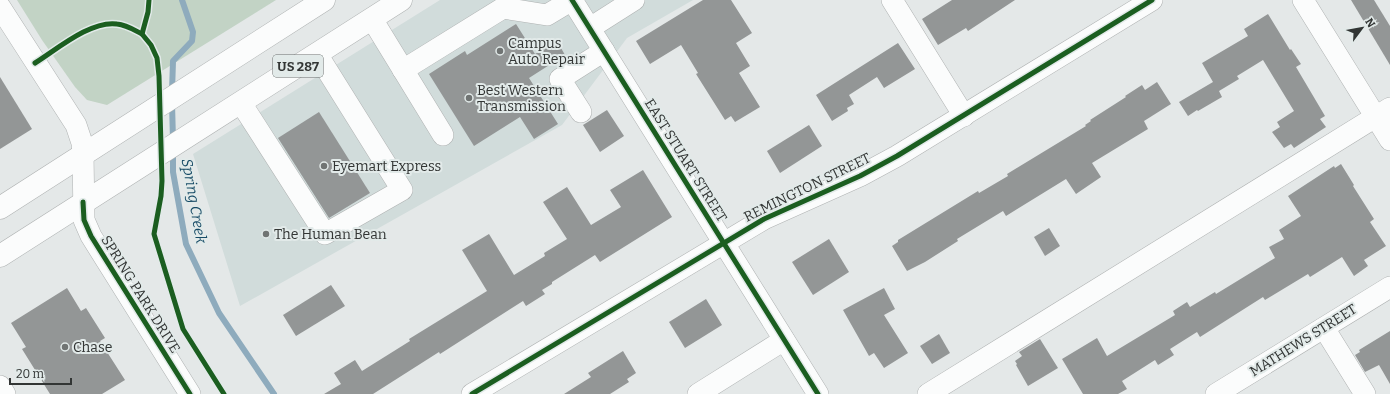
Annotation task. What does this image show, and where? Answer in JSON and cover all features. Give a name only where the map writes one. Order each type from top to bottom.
[{"type":"highway","name":"US 287","points":[[0,208],[324,0]]},
{"type":"highway","name":"US 287","points":[[0,256],[401,0]]},
{"type":"street","points":[[403,70],[503,8],[546,16],[572,0]]},
{"type":"street","name":"EAST STUART STREET","points":[[572,0],[818,394]]},
{"type":"street","points":[[590,28],[634,0]]},
{"type":"street","points":[[892,0],[964,116]]},
{"type":"street","name":"REMINGTON STREET","points":[[472,394],[764,219],[860,176],[885,163],[1152,0]]},
{"type":"street","points":[[1303,0],[1383,112],[1390,140]]},
{"type":"street","name":"SPRING PARK DRIVE","points":[[0,7],[73,120],[82,143],[84,220],[91,236],[190,394]]},
{"type":"street","points":[[372,19],[443,135]]},
{"type":"street","points":[[581,112],[560,79],[604,51]]},
{"type":"street","points":[[241,103],[325,234],[402,190],[317,54]]},
{"type":"street","points":[[928,394],[1383,112]]},
{"type":"street","name":"MATHEWS STREET","points":[[1216,394],[1390,287]]},
{"type":"street","points":[[1324,328],[1365,394]]},
{"type":"street","points":[[698,394],[784,340]]},
{"type":"street","points":[[0,386],[4,394]]},
{"type":"shaded area","points":[[440,0],[693,0],[627,38],[562,125],[240,306],[193,154]]},
{"type":"green space","points":[[17,0],[276,0],[107,105],[87,100],[75,87],[42,40]]},
{"type":"building","points":[[703,0],[731,0],[752,33],[736,43],[750,66],[739,73],[760,107],[735,122],[731,116],[725,120],[696,74],[698,73],[681,45],[650,64],[636,41]]},
{"type":"building","points":[[952,0],[1015,0],[968,31],[966,28],[938,45],[922,19]]},
{"type":"building","points":[[1351,0],[1374,0],[1390,26],[1390,65]]},
{"type":"building","points":[[1268,14],[1290,50],[1291,49],[1301,64],[1296,67],[1325,116],[1320,119],[1326,127],[1294,148],[1291,144],[1284,148],[1272,132],[1280,127],[1277,122],[1294,111],[1263,60],[1237,76],[1239,79],[1219,91],[1222,97],[1188,116],[1179,102],[1213,82],[1202,63],[1248,36],[1244,29]]},
{"type":"building","points":[[516,24],[535,54],[557,41],[565,55],[529,78],[558,124],[534,139],[520,117],[474,146],[429,74],[465,51],[467,55]]},
{"type":"building","points":[[898,43],[915,69],[884,88],[877,77],[849,95],[854,104],[847,108],[848,111],[832,121],[816,95]]},
{"type":"building","points":[[0,77],[32,129],[0,149]]},
{"type":"building","points":[[1157,82],[1171,104],[1144,121],[1148,129],[1092,163],[1101,177],[1076,194],[1066,179],[1006,216],[1003,211],[957,239],[958,241],[925,262],[907,271],[892,246],[898,242],[898,240],[978,191],[979,193],[1008,176],[1007,174],[1086,126],[1085,125],[1091,121],[1090,120],[1142,85],[1145,90]]},
{"type":"building","points":[[607,110],[624,136],[600,152],[583,125]]},
{"type":"building","name":"Eyemart Express","points":[[319,112],[370,193],[329,218],[278,138]]},
{"type":"building","points":[[809,125],[822,146],[780,173],[767,151]]},
{"type":"building","points":[[1341,164],[1374,219],[1370,222],[1386,246],[1364,260],[1368,266],[1354,276],[1342,257],[1310,277],[1308,274],[1265,300],[1263,297],[1200,337],[1197,332],[1170,349],[1174,355],[1158,365],[1155,360],[1122,381],[1127,389],[1118,394],[1083,394],[1062,359],[1097,338],[1107,356],[1175,315],[1173,311],[1187,302],[1190,307],[1215,292],[1216,294],[1275,258],[1269,247],[1284,239],[1279,230],[1301,216],[1288,196],[1334,166],[1335,168]]},
{"type":"building","points":[[643,170],[672,217],[600,262],[595,255],[552,282],[552,284],[542,290],[545,294],[526,306],[523,301],[440,354],[439,352],[373,394],[324,394],[341,384],[334,373],[355,360],[362,371],[410,341],[409,339],[487,291],[462,250],[489,234],[514,275],[545,256],[544,253],[567,239],[543,202],[567,187],[591,225],[621,207],[610,190]]},
{"type":"building","points":[[1049,228],[1060,246],[1045,256],[1034,237]]},
{"type":"building","points":[[829,239],[849,272],[813,295],[792,262]]},
{"type":"building","points":[[331,285],[345,306],[296,336],[283,315]]},
{"type":"building","points":[[67,288],[81,311],[86,308],[105,338],[100,341],[125,380],[102,394],[50,394],[22,349],[26,347],[11,323]]},
{"type":"building","points":[[884,288],[895,309],[884,315],[908,353],[884,368],[874,353],[869,356],[843,310]]},
{"type":"building","points":[[706,299],[722,325],[685,348],[669,322]]},
{"type":"building","points":[[1390,331],[1390,384],[1379,365],[1365,372],[1355,355],[1360,352],[1359,350]]},
{"type":"building","points":[[939,334],[950,353],[932,364],[920,346]]},
{"type":"building","points":[[1040,339],[1058,368],[1028,386],[1015,361],[1022,356],[1019,352]]},
{"type":"building","points":[[623,351],[636,373],[627,379],[629,382],[610,394],[564,394],[591,377],[588,373]]},
{"type":"waterway","name":"Spring Creek","points":[[172,92],[173,61],[192,41],[193,32],[182,0]]},
{"type":"waterway","name":"Spring Creek","points":[[172,103],[173,140]]},
{"type":"waterway","name":"Spring Creek","points":[[173,151],[173,172],[186,244],[219,313],[274,394]]},
{"type":"cycle path","points":[[149,0],[148,12],[142,34],[151,45],[157,58],[159,76],[162,181],[161,196],[154,234],[183,329],[224,394]]},
{"type":"cycle path","points":[[572,0],[818,394]]},
{"type":"cycle path","points":[[472,394],[764,219],[860,176],[897,156],[1152,0]]},
{"type":"cycle path","points":[[35,63],[85,31],[107,24],[121,25],[142,34]]},
{"type":"cycle path","points":[[83,202],[84,220],[91,236],[190,394]]},
{"type":"place","name":"Campus Auto Repair","points":[[500,51]]},
{"type":"place","name":"Best Western Transmission","points":[[469,98]]},
{"type":"place","name":"Eyemart Express","points":[[324,166]]},
{"type":"place","name":"The Human Bean","points":[[266,234]]},
{"type":"place","name":"Chase","points":[[65,347]]}]
